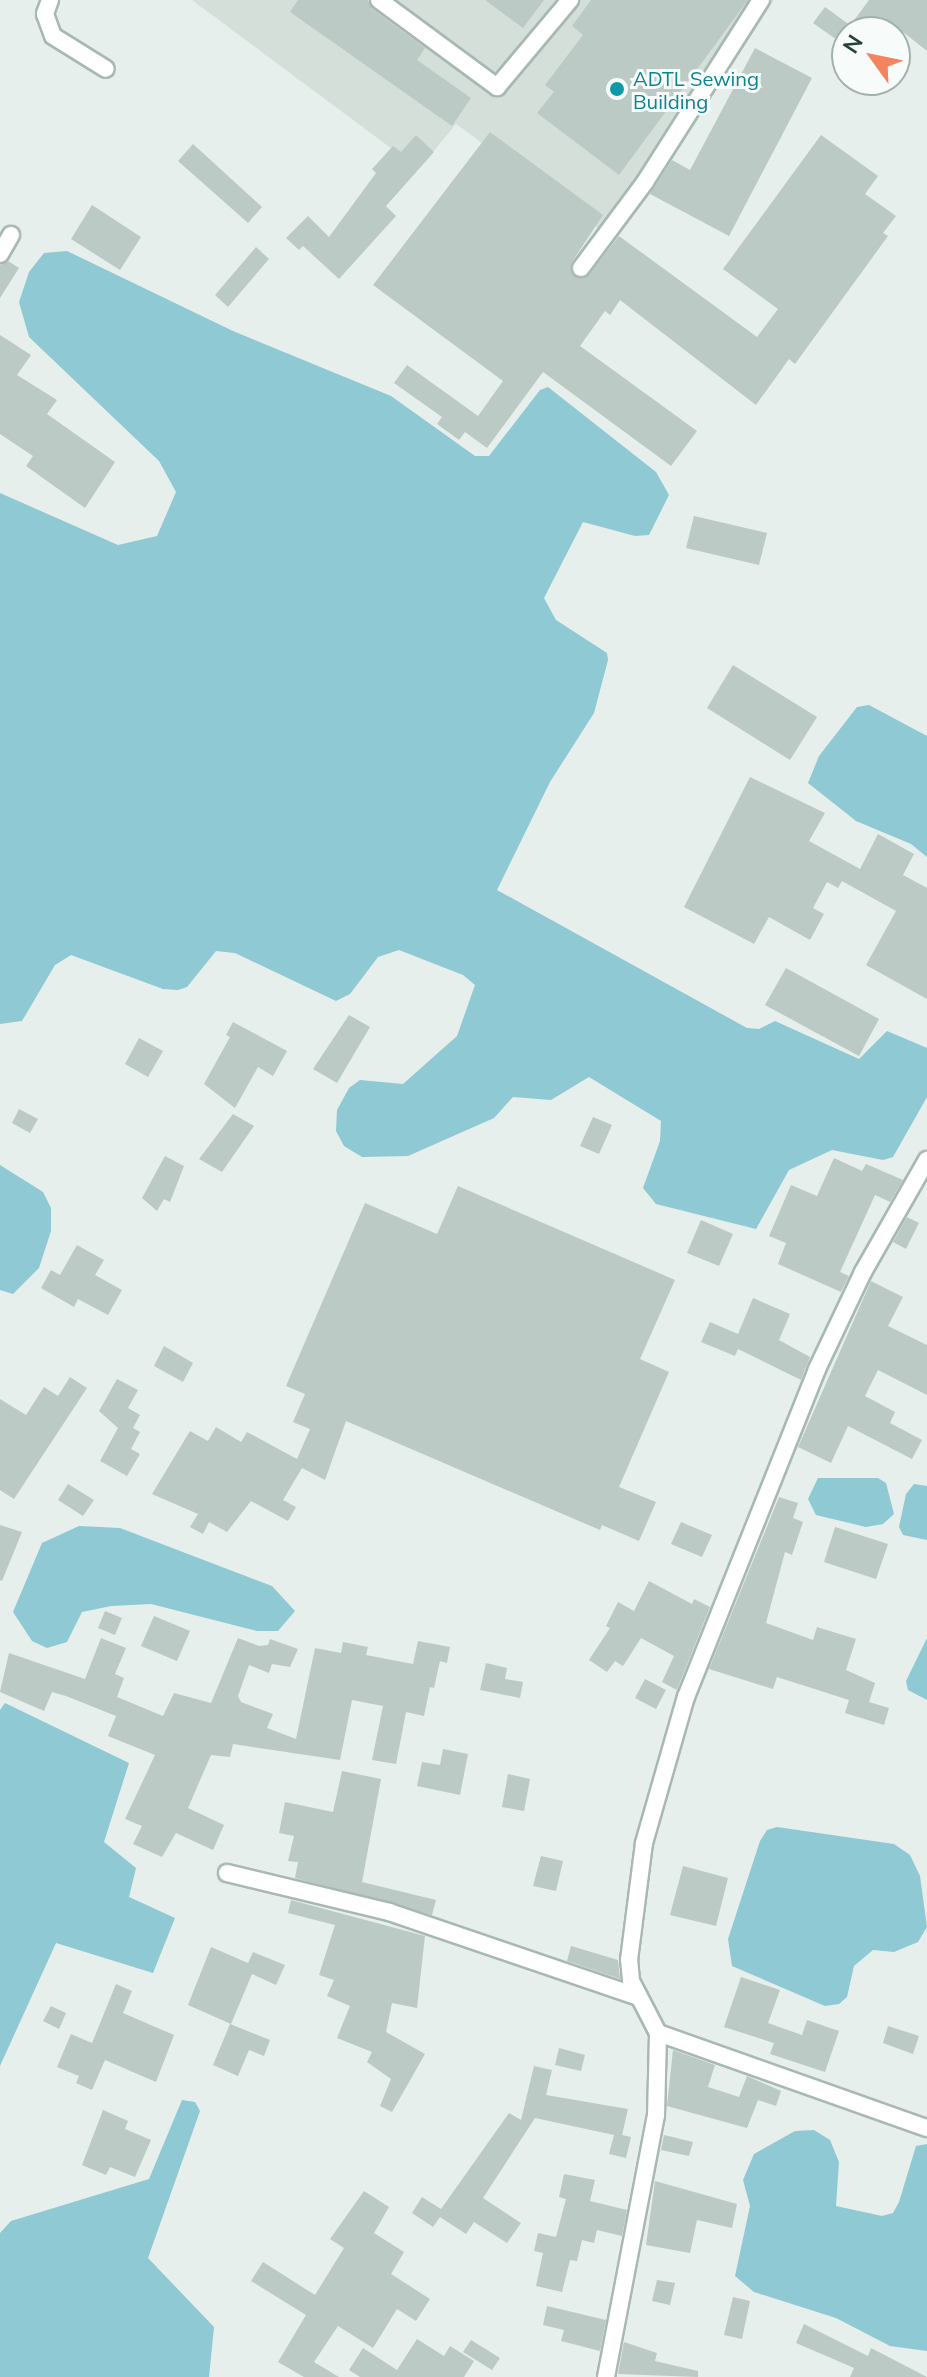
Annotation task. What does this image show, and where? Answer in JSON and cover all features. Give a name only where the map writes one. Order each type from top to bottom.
[{"type":"street","points":[[50,0],[45,14],[53,36],[106,69]]},
{"type":"street","points":[[379,0],[497,87],[570,0]]},
{"type":"street","points":[[581,268],[645,182],[761,0]]},
{"type":"street","points":[[0,254],[11,235]]},
{"type":"street","points":[[606,2377],[647,2179],[656,2116],[658,2033],[639,1997],[629,1960],[644,1843],[686,1697],[817,1369],[863,1272],[927,1160]]},
{"type":"street","points":[[227,1873],[389,1912],[639,1997]]},
{"type":"street","points":[[658,2033],[927,2128]]},
{"type":"shaded area","points":[[192,0],[774,0],[666,135],[602,231],[456,124],[419,169]]},
{"type":"water","points":[[67,251],[233,331],[391,396],[475,456],[489,456],[540,390],[548,387],[656,472],[669,495],[649,535],[635,536],[583,522],[544,598],[556,620],[607,653],[608,660],[594,713],[550,782],[497,890],[747,1028],[759,1029],[775,1021],[859,1059],[887,1031],[927,1048],[927,1097],[893,1157],[883,1160],[832,1150],[789,1170],[756,1229],[656,1204],[643,1188],[660,1141],[661,1121],[589,1077],[551,1100],[513,1097],[494,1118],[408,1156],[362,1157],[344,1146],[336,1131],[337,1110],[349,1088],[360,1080],[403,1084],[457,1036],[475,985],[463,975],[399,950],[378,957],[350,994],[336,1001],[235,953],[216,951],[187,987],[178,990],[163,989],[71,955],[55,965],[22,1021],[0,1024],[0,493],[118,545],[157,536],[176,492],[159,461],[29,337],[19,302],[29,272],[44,253]]},
{"type":"water","points":[[869,705],[927,736],[927,857],[911,844],[856,821],[808,783],[819,756],[857,707]]},
{"type":"water","points":[[0,1165],[43,1192],[51,1208],[51,1231],[39,1268],[13,1294],[0,1290]]},
{"type":"water","points":[[818,1478],[878,1478],[886,1483],[894,1514],[883,1524],[866,1527],[816,1515],[808,1499]]},
{"type":"water","points":[[914,1484],[927,1486],[927,1540],[903,1535],[899,1527],[906,1494]]},
{"type":"water","points":[[79,1526],[120,1528],[272,1586],[295,1611],[278,1631],[257,1631],[151,1604],[111,1606],[82,1612],[67,1642],[47,1648],[32,1641],[13,1612],[42,1543]]},
{"type":"water","points":[[927,1638],[927,1700],[908,1690],[906,1681]]},
{"type":"water","points":[[5,1703],[129,1763],[104,1842],[136,1868],[129,1897],[175,1918],[153,1973],[56,1943],[0,2066],[0,1710]]},
{"type":"water","points":[[777,1827],[894,1844],[910,1855],[920,1876],[927,1927],[918,1942],[894,1952],[873,1950],[854,1966],[847,1997],[839,2004],[825,2006],[732,1966],[728,1939],[760,1841],[767,1830]]},
{"type":"water","points":[[182,2100],[195,2102],[200,2111],[148,2258],[214,2327],[209,2377],[0,2377],[0,2233],[11,2221],[149,2179]]},
{"type":"water","points":[[814,2130],[830,2140],[839,2162],[836,2206],[882,2216],[893,2213],[899,2202],[916,2146],[927,2144],[927,2351],[890,2346],[836,2318],[754,2292],[735,2276],[750,2206],[743,2180],[754,2154],[795,2131]]},
{"type":"building","points":[[298,0],[368,0],[372,9],[425,48],[417,60],[471,98],[452,126],[290,12]]},
{"type":"building","points":[[485,0],[544,0],[523,28]]},
{"type":"building","name":"ADTL Sewing Building","points":[[591,0],[748,0],[619,175],[537,113],[554,92],[545,85],[583,35],[572,26]]},
{"type":"building","points":[[869,0],[927,0],[927,51],[911,38],[911,16],[857,16]]},
{"type":"building","points":[[825,7],[837,16],[831,16],[831,36],[813,23]]},
{"type":"building","points":[[755,48],[812,78],[729,236],[650,194],[672,160],[690,170]]},
{"type":"building","points":[[490,132],[603,215],[572,262],[574,276],[589,275],[619,236],[757,337],[778,309],[723,269],[821,135],[878,176],[865,194],[896,216],[883,233],[888,236],[795,364],[789,359],[756,405],[620,300],[610,315],[605,311],[580,346],[697,431],[671,466],[543,372],[487,448],[465,432],[459,440],[437,424],[442,417],[394,383],[407,365],[478,416],[503,381],[373,285]]},
{"type":"building","points":[[416,135],[434,152],[386,206],[396,216],[339,279],[303,246],[299,250],[286,238],[308,216],[329,237],[376,173],[372,169],[393,146],[401,152]]},
{"type":"building","points":[[193,144],[262,207],[248,223],[178,161]]},
{"type":"building","points":[[92,205],[141,237],[120,270],[71,239]]},
{"type":"building","points":[[256,247],[269,259],[228,307],[215,295]]},
{"type":"building","points":[[8,261],[19,268],[0,298],[0,265]]},
{"type":"building","points":[[0,335],[31,355],[17,375],[57,400],[47,414],[115,462],[85,508],[26,466],[33,456],[0,434]]},
{"type":"building","points":[[694,516],[767,533],[759,565],[686,548]]},
{"type":"building","points":[[733,665],[817,717],[790,760],[707,708]]},
{"type":"building","points":[[750,777],[825,813],[809,841],[860,869],[878,834],[914,854],[903,875],[927,888],[927,999],[866,965],[896,911],[842,881],[838,888],[827,882],[813,908],[824,914],[810,940],[769,917],[754,944],[684,907]]},
{"type":"building","points":[[786,968],[879,1019],[859,1056],[765,1005]]},
{"type":"building","points":[[349,1015],[370,1027],[337,1083],[313,1069]]},
{"type":"building","points":[[233,1022],[287,1051],[273,1076],[258,1067],[235,1108],[204,1084],[230,1037],[226,1035]]},
{"type":"building","points":[[139,1038],[163,1051],[148,1077],[125,1064]]},
{"type":"building","points":[[19,1109],[38,1119],[30,1133],[12,1123]]},
{"type":"building","points":[[233,1114],[254,1126],[222,1172],[199,1159]]},
{"type":"building","points":[[593,1117],[612,1125],[599,1154],[580,1146]]},
{"type":"building","points":[[165,1156],[184,1166],[170,1202],[164,1199],[157,1211],[142,1198]]},
{"type":"building","points":[[834,1158],[862,1171],[866,1164],[903,1180],[890,1202],[875,1195],[840,1272],[849,1276],[841,1292],[778,1264],[786,1243],[769,1236],[791,1185],[817,1196]]},
{"type":"building","points":[[458,1186],[675,1280],[640,1359],[669,1372],[619,1487],[656,1502],[639,1541],[602,1525],[600,1530],[346,1421],[325,1480],[302,1468],[283,1500],[296,1507],[288,1521],[251,1501],[227,1532],[209,1522],[203,1534],[190,1527],[198,1514],[152,1494],[190,1431],[208,1441],[216,1427],[241,1442],[247,1432],[297,1459],[310,1429],[293,1422],[305,1394],[286,1386],[365,1203],[437,1234]]},
{"type":"building","points":[[907,1217],[919,1223],[906,1249],[893,1242]]},
{"type":"building","points":[[701,1220],[733,1234],[719,1266],[687,1253]]},
{"type":"building","points":[[77,1245],[104,1260],[95,1275],[122,1290],[108,1315],[78,1299],[74,1307],[41,1288],[51,1270],[60,1275]]},
{"type":"building","points":[[871,1281],[903,1297],[888,1326],[927,1345],[927,1395],[878,1370],[865,1396],[895,1412],[890,1423],[922,1440],[912,1459],[848,1426],[831,1463],[798,1447]]},
{"type":"building","points":[[753,1298],[790,1314],[779,1340],[810,1357],[801,1380],[738,1349],[735,1356],[701,1342],[710,1322],[738,1334]]},
{"type":"building","points":[[164,1346],[193,1363],[183,1382],[154,1366]]},
{"type":"building","points":[[70,1377],[87,1388],[14,1499],[0,1490],[0,1399],[26,1415],[44,1387],[58,1396]]},
{"type":"building","points":[[117,1379],[138,1390],[128,1408],[140,1415],[133,1428],[140,1432],[131,1449],[140,1454],[127,1476],[100,1461],[118,1428],[99,1411]]},
{"type":"building","points":[[68,1484],[94,1500],[83,1516],[58,1500]]},
{"type":"building","points":[[779,1497],[798,1503],[793,1518],[803,1522],[792,1555],[785,1552],[766,1623],[813,1640],[817,1627],[856,1639],[846,1670],[875,1683],[869,1702],[889,1708],[884,1725],[845,1713],[849,1700],[777,1677],[773,1689],[709,1669]]},
{"type":"building","points":[[681,1522],[712,1535],[702,1557],[671,1544]]},
{"type":"building","points":[[0,1525],[22,1532],[2,1581],[0,1580]]},
{"type":"building","points":[[835,1527],[888,1544],[876,1579],[824,1562]]},
{"type":"building","points":[[649,1581],[692,1604],[694,1599],[710,1607],[677,1690],[662,1682],[674,1656],[641,1638],[623,1666],[615,1661],[607,1672],[589,1660],[610,1628],[606,1626],[618,1602],[634,1611]]},
{"type":"building","points":[[105,1611],[122,1618],[115,1635],[98,1628]]},
{"type":"building","points":[[154,1616],[190,1631],[177,1661],[141,1646]]},
{"type":"building","points":[[101,1638],[126,1648],[115,1674],[124,1678],[117,1697],[163,1716],[174,1693],[211,1703],[238,1638],[259,1646],[268,1645],[270,1639],[298,1649],[290,1667],[272,1664],[269,1673],[249,1665],[238,1696],[241,1702],[273,1714],[267,1728],[296,1739],[315,1648],[341,1653],[343,1642],[368,1647],[366,1655],[413,1664],[418,1641],[450,1647],[447,1663],[440,1661],[434,1688],[430,1687],[424,1716],[406,1712],[396,1764],[372,1760],[383,1706],[352,1700],[340,1760],[233,1744],[230,1757],[211,1755],[188,1808],[224,1825],[213,1850],[176,1833],[162,1857],[133,1844],[142,1826],[125,1819],[155,1755],[108,1736],[116,1716],[52,1692],[44,1711],[0,1692],[9,1653],[85,1679]]},
{"type":"building","points":[[486,1663],[507,1668],[505,1679],[523,1682],[520,1698],[480,1690]]},
{"type":"building","points":[[645,1679],[666,1690],[656,1709],[635,1698]]},
{"type":"building","points":[[443,1749],[468,1754],[460,1795],[417,1786],[422,1762],[440,1765]]},
{"type":"building","points":[[342,1771],[381,1779],[362,1882],[436,1900],[432,1915],[295,1878],[298,1862],[288,1861],[294,1836],[279,1833],[285,1802],[333,1812]]},
{"type":"building","points":[[508,1774],[530,1779],[524,1811],[502,1807]]},
{"type":"building","points":[[541,1856],[563,1861],[556,1891],[533,1886]]},
{"type":"building","points":[[683,1866],[728,1878],[716,1926],[670,1915]]},
{"type":"building","points":[[291,1900],[425,1936],[417,2008],[392,2003],[386,2032],[425,2054],[392,2112],[380,2106],[391,2079],[367,2062],[372,2052],[337,2038],[350,2006],[327,1996],[334,1980],[319,1975],[335,1925],[288,1913]]},
{"type":"building","points":[[571,1946],[618,1960],[620,1979],[567,1961]]},
{"type":"building","points":[[211,1947],[248,1963],[253,1952],[285,1965],[276,1985],[252,1974],[231,2024],[188,2005]]},
{"type":"building","points":[[741,1977],[780,1990],[768,2023],[802,2035],[807,2020],[839,2031],[825,2072],[770,2054],[774,2043],[724,2027]]},
{"type":"building","points":[[116,1984],[132,1991],[123,2013],[174,2035],[156,2082],[105,2060],[92,2090],[76,2083],[79,2076],[57,2067],[71,2034],[92,2043]]},
{"type":"building","points":[[51,2006],[66,2013],[59,2029],[43,2021]]},
{"type":"building","points":[[230,2024],[270,2040],[264,2056],[249,2050],[238,2076],[213,2065]]},
{"type":"building","points":[[888,2026],[919,2036],[913,2054],[883,2043]]},
{"type":"building","points":[[559,2048],[585,2055],[581,2071],[555,2065]]},
{"type":"building","points":[[673,2050],[715,2065],[708,2087],[739,2097],[747,2076],[781,2091],[776,2106],[758,2100],[747,2128],[667,2106]]},
{"type":"building","points":[[534,2066],[552,2070],[546,2095],[628,2109],[622,2135],[631,2137],[626,2158],[609,2154],[614,2135],[535,2118],[483,2198],[521,2223],[507,2243],[474,2222],[466,2234],[440,2217],[433,2227],[412,2213],[422,2197],[441,2209],[509,2113],[521,2120]]},
{"type":"building","points":[[103,2110],[128,2121],[125,2129],[151,2140],[135,2177],[110,2167],[106,2175],[82,2165]]},
{"type":"building","points":[[664,2135],[693,2142],[689,2156],[661,2150]]},
{"type":"building","points":[[564,2174],[595,2180],[590,2201],[627,2210],[622,2236],[597,2230],[594,2243],[582,2240],[577,2261],[570,2260],[562,2292],[536,2286],[543,2253],[534,2251],[538,2233],[556,2237],[566,2199],[559,2197]]},
{"type":"building","points":[[655,2181],[737,2204],[732,2228],[697,2220],[690,2253],[646,2245]]},
{"type":"building","points":[[364,2191],[389,2207],[374,2233],[404,2252],[391,2274],[430,2299],[416,2321],[397,2309],[373,2348],[338,2326],[314,2362],[339,2377],[304,2377],[278,2362],[306,2315],[251,2281],[263,2262],[315,2295],[344,2248],[330,2239]]},
{"type":"building","points":[[657,2280],[675,2283],[670,2305],[652,2301]]},
{"type":"building","points":[[733,2297],[750,2301],[742,2339],[724,2335]]},
{"type":"building","points":[[547,2306],[606,2320],[600,2351],[561,2341],[564,2330],[543,2325]]},
{"type":"building","points":[[804,2324],[868,2356],[871,2348],[927,2377],[850,2377],[854,2368],[796,2343]]},
{"type":"building","points":[[417,2339],[444,2356],[450,2346],[474,2361],[464,2377],[360,2377],[349,2370],[363,2348],[397,2370]]},
{"type":"building","points":[[471,2340],[500,2358],[492,2370],[463,2352]]},
{"type":"building","points":[[624,2342],[657,2353],[655,2361],[698,2371],[698,2377],[618,2374]]},
{"type":"place","name":"ADTL Sewing Building","points":[[617,89]]}]
